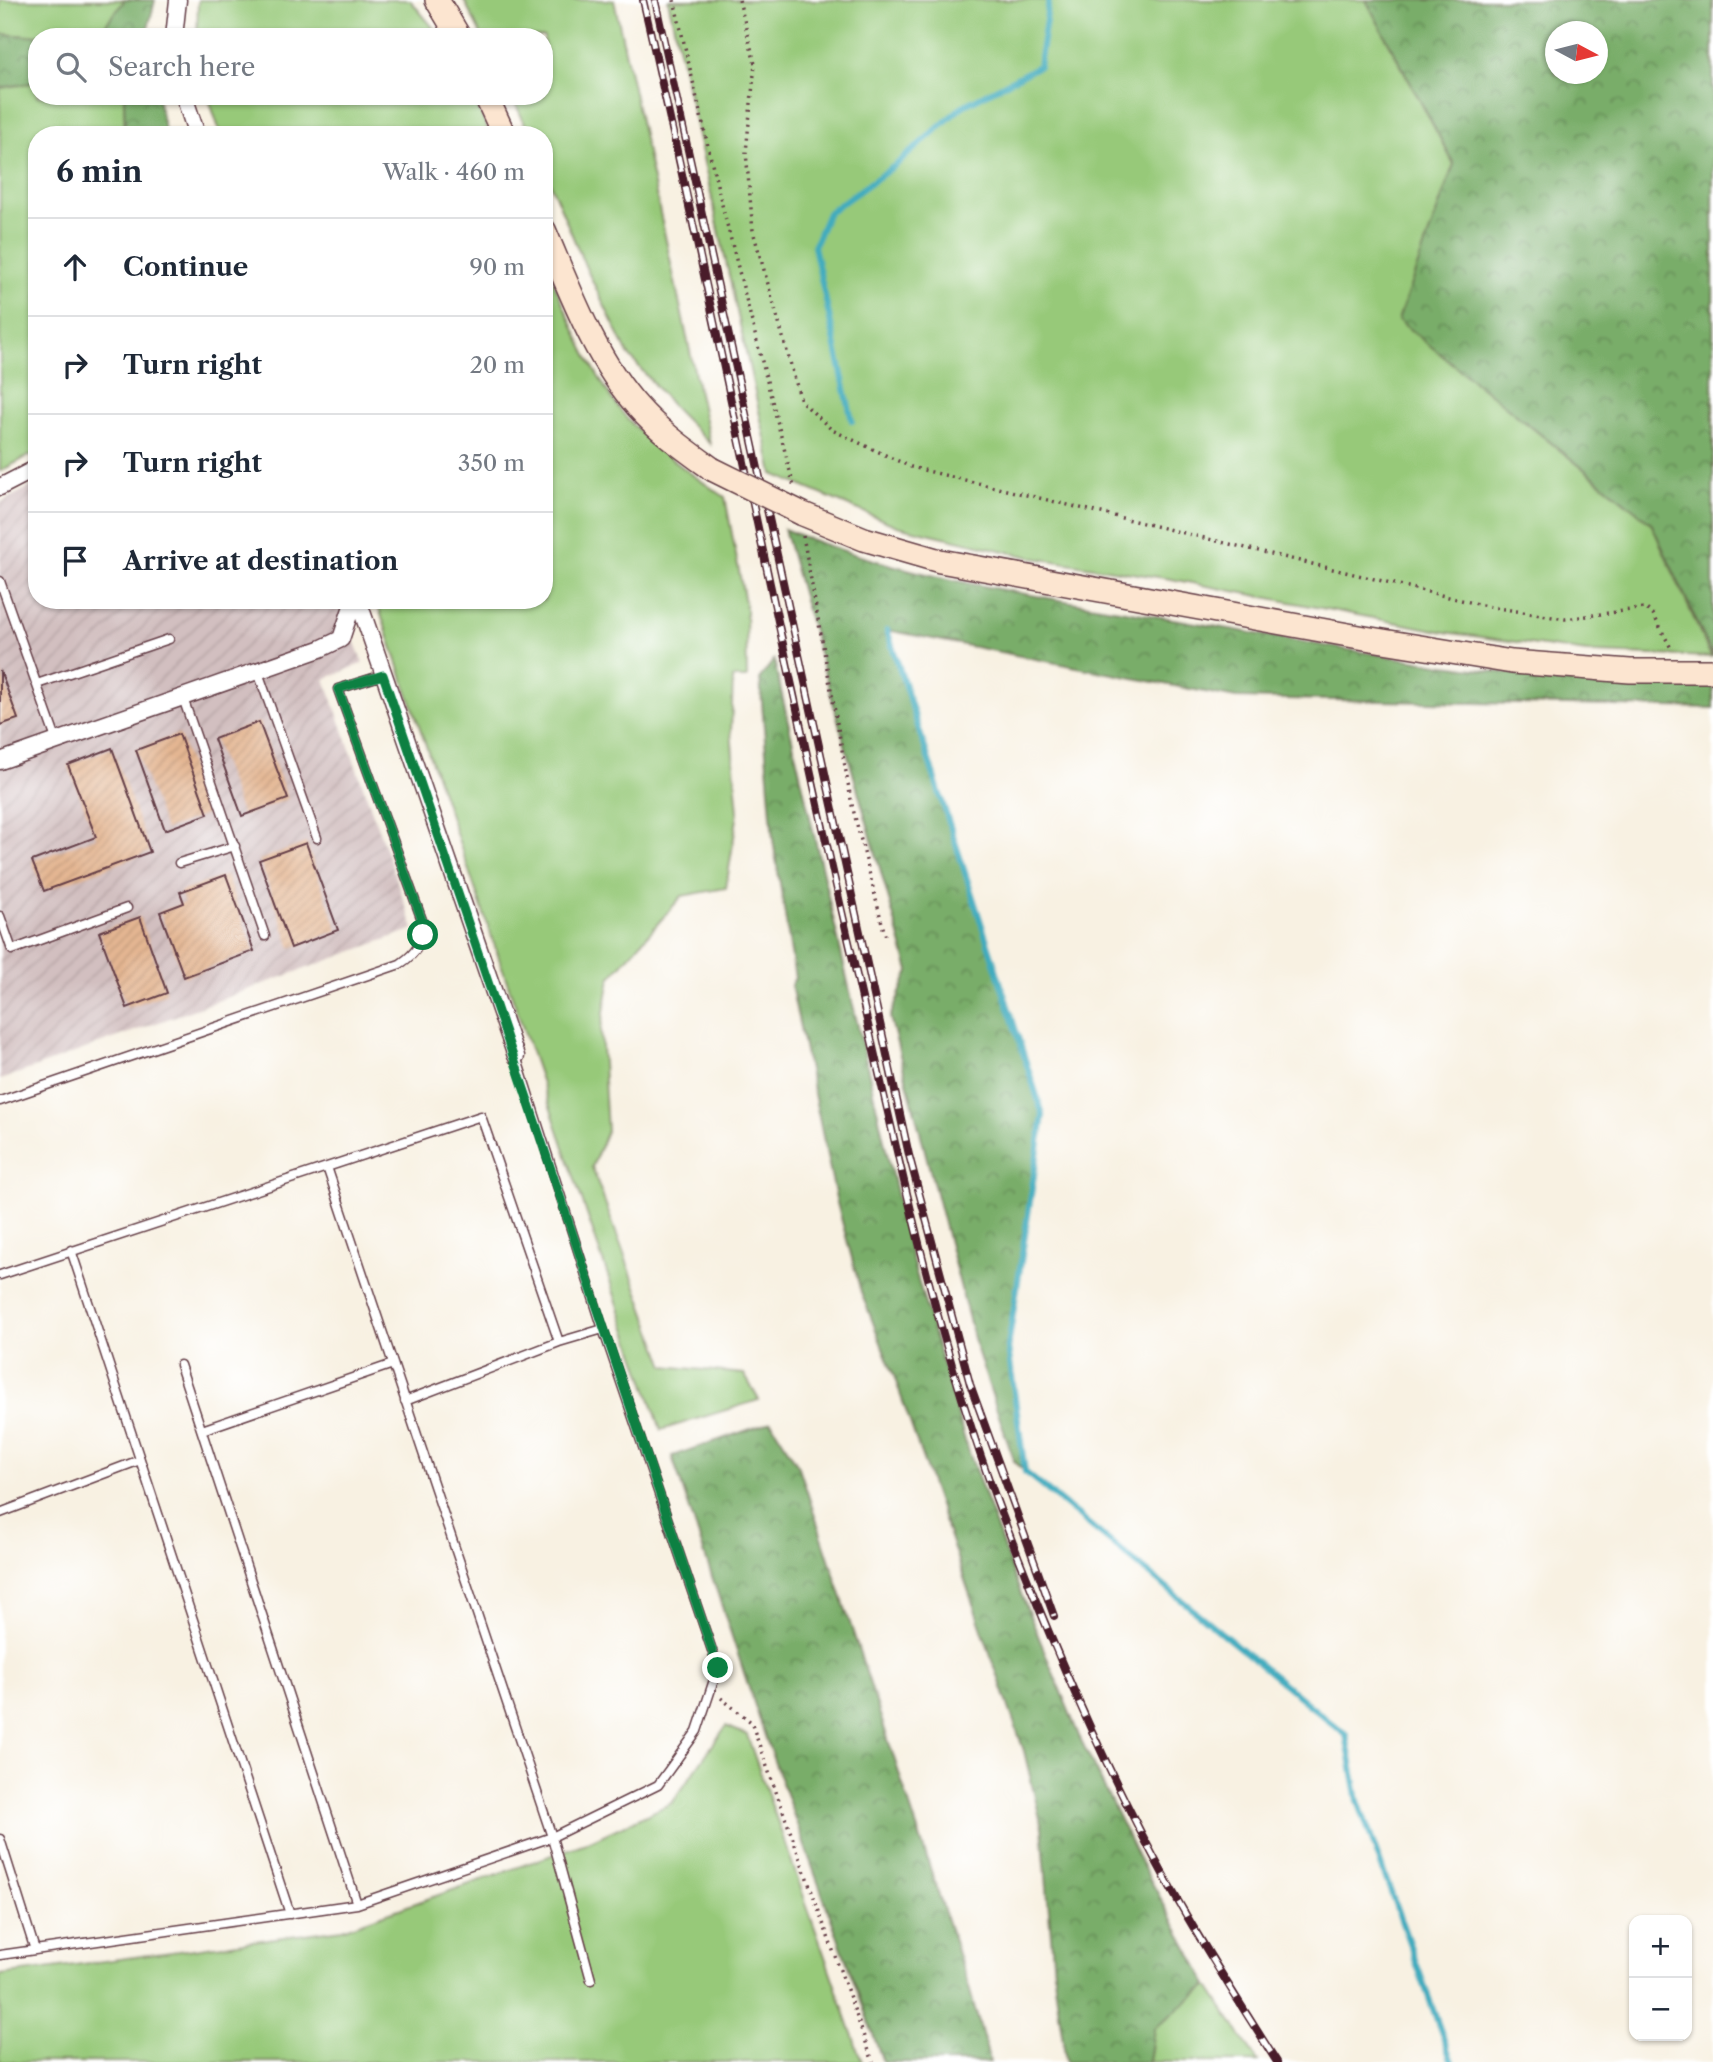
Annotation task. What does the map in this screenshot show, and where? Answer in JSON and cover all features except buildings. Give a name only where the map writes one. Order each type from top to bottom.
[{"type":"main road","points":[[437,0],[454,28]]},
{"type":"main road","points":[[490,105],[500,126]]},
{"type":"main road","points":[[553,249],[615,377],[637,406],[667,437],[712,469],[803,523],[940,561],[1512,662],[1630,671],[1713,671]]},
{"type":"street","points":[[175,28],[178,0]]},
{"type":"street","points":[[187,105],[194,126]]},
{"type":"street","points":[[0,487],[28,473]]},
{"type":"street","points":[[0,761],[258,672],[341,639],[353,609]]},
{"type":"street","points":[[359,609],[516,1056]]},
{"type":"lane","points":[[0,581],[57,741]]},
{"type":"lane","points":[[37,684],[169,639]]},
{"type":"lane","points":[[258,672],[317,838]]},
{"type":"lane","points":[[0,1101],[400,964],[414,951],[423,935],[422,920],[338,689],[383,675]]},
{"type":"lane","points":[[183,698],[265,936]]},
{"type":"lane","points":[[179,863],[235,846]]},
{"type":"lane","points":[[0,916],[12,950],[127,908]]},
{"type":"lane","points":[[0,1955],[357,1904],[552,1837],[659,1785],[697,1731],[718,1668],[603,1329],[516,1056]]},
{"type":"lane","points":[[0,1275],[481,1116],[559,1342]]},
{"type":"lane","points":[[327,1167],[552,1837],[591,1980]]},
{"type":"lane","points":[[71,1250],[290,1914]]},
{"type":"lane","points":[[405,1401],[559,1342],[603,1329]]},
{"type":"lane","points":[[202,1430],[393,1364]]},
{"type":"lane","points":[[180,1365],[357,1904]]},
{"type":"lane","points":[[0,1513],[141,1460]]},
{"type":"lane","points":[[0,1839],[35,1950]]},
{"type":"path","points":[[674,0],[718,189],[788,451],[795,491]]},
{"type":"path","points":[[739,0],[755,64],[746,152],[753,231],[784,350],[801,401],[832,430],[911,467],[1486,606],[1565,619],[1645,608],[1653,614],[1682,671]]},
{"type":"path","points":[[803,523],[852,804],[885,935]]},
{"type":"path","points":[[711,1690],[751,1722],[873,2062]]},
{"type":"shaded area","points":[[28,488],[28,609],[342,609],[363,663],[325,679],[414,929],[0,1080],[0,503]]},
{"type":"green space","points":[[0,0],[125,0],[103,28],[28,28],[28,36],[0,34]]},
{"type":"green space","points":[[125,0],[155,0],[148,28],[103,28]]},
{"type":"green space","points":[[198,0],[410,0],[433,28],[197,28]]},
{"type":"green space","points":[[464,0],[614,0],[710,444],[676,410],[628,354],[587,270],[553,190],[553,126],[526,126],[516,105],[553,105],[553,28],[478,28]]},
{"type":"green space","points":[[668,0],[1366,0],[1454,164],[1399,320],[1651,523],[1711,657],[1594,653],[1445,632],[1171,579],[1034,558],[897,526],[773,474]]},
{"type":"green space","points":[[1366,0],[1713,0],[1713,657],[1651,523],[1398,320],[1454,164]]},
{"type":"green space","points":[[0,34],[27,36],[28,83],[0,88]]},
{"type":"green space","points":[[28,83],[28,105],[124,105],[125,126],[28,126],[28,457],[0,471],[0,88]]},
{"type":"green space","points":[[124,105],[159,105],[164,126],[125,126]]},
{"type":"green space","points":[[211,105],[477,105],[486,126],[218,126]]},
{"type":"green space","points":[[553,281],[588,357],[621,411],[655,446],[725,497],[746,608],[747,678],[733,678],[731,731],[738,812],[726,888],[682,896],[610,978],[601,1029],[607,1131],[592,1167],[665,1366],[744,1374],[759,1400],[661,1430],[379,609],[553,609]]},
{"type":"green space","points":[[784,529],[831,547],[929,575],[1029,595],[1378,655],[1578,680],[1713,683],[1713,708],[1236,698],[887,630],[1043,1115],[1008,1346],[1025,1472],[1014,1461],[977,1350],[890,1017],[909,971]]},
{"type":"green space","points":[[774,660],[909,1249],[966,1444],[1015,1579],[1079,1736],[1139,1859],[1208,1985],[1154,2028],[1149,2062],[1066,2062],[1055,1985],[1042,1827],[1024,1751],[894,1376],[861,1292],[837,1203],[791,985],[795,978],[773,840],[760,678]]},
{"type":"green space","points":[[771,1422],[799,1467],[968,1984],[990,2062],[883,2062],[765,1736],[672,1456]]},
{"type":"green space","points":[[726,1726],[747,1735],[862,2062],[0,2062],[0,1975],[342,1929],[586,1843],[672,1803]]},
{"type":"green space","points":[[1208,1985],[1258,2062],[1149,2062],[1154,2028]]},
{"type":"waterway","points":[[852,421],[814,246],[828,213],[897,164],[963,106],[1039,66],[1049,0]]},
{"type":"waterway","points":[[887,630],[1043,1115],[1008,1347],[1025,1472],[1346,1735],[1358,1801],[1452,2062]]},
{"type":"railway","points":[[643,0],[821,821],[914,1225],[953,1367],[999,1507],[1099,1747],[1169,1885],[1208,1953],[1277,2062]]},
{"type":"railway","points":[[655,0],[909,1155],[970,1384],[1054,1616]]},
{"type":"route","points":[[423,935],[422,920],[338,689],[383,675],[516,1056],[603,1329],[718,1668]]}]
